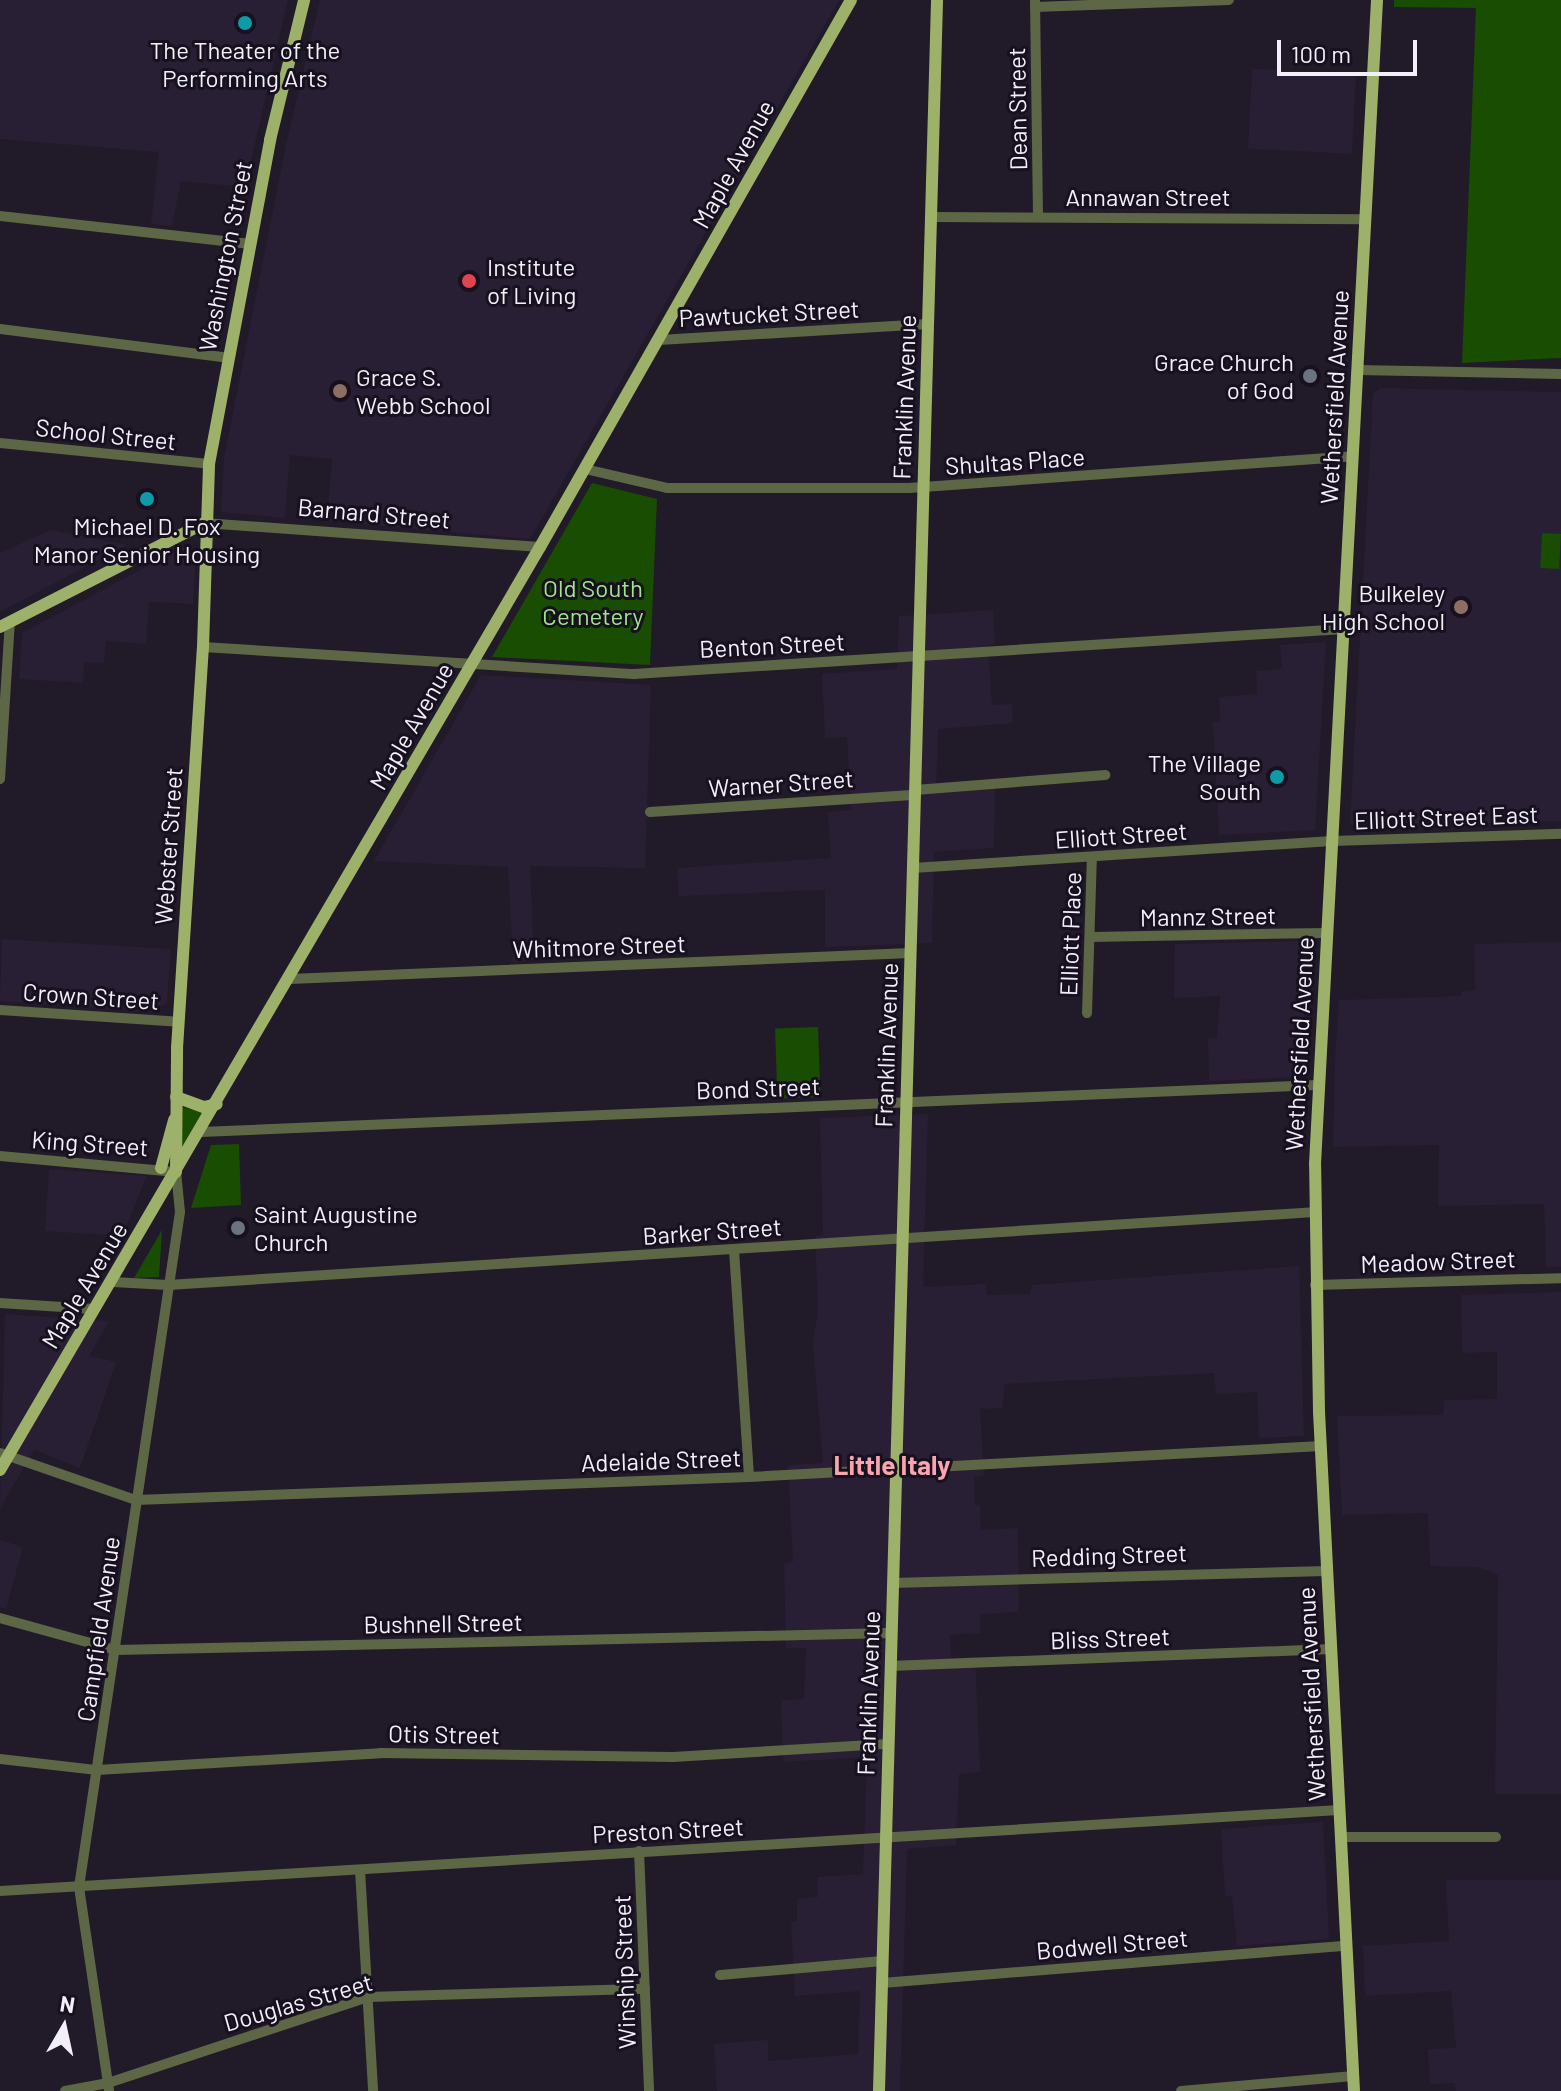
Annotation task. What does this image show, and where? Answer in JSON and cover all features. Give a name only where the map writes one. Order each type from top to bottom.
[{"type":"main road","name":"Washington Street","points":[[204,523],[209,464],[228,358],[304,0]]},
{"type":"main road","name":"Maple Avenue","points":[[0,1470],[5,1454],[113,1282],[290,979],[659,340],[851,0]]},
{"type":"main road","name":"Franklin Avenue","points":[[879,2091],[937,0]]},
{"type":"main road","name":"Wethersfield Avenue","points":[[1354,2091],[1321,1446],[1314,1212],[1317,1085],[1377,0]]},
{"type":"main road","points":[[5,625],[204,523]]},
{"type":"main road","name":"Webster Street","points":[[176,1172],[179,1022],[203,647],[204,523]]},
{"type":"main road","points":[[176,1097],[204,1107],[217,1104]]},
{"type":"main road","points":[[161,1168],[176,1117]]},
{"type":"street","points":[[1035,4],[1229,0]]},
{"type":"street","name":"Dean Street","points":[[1035,4],[1038,217]]},
{"type":"street","points":[[0,216],[250,244]]},
{"type":"street","name":"Annawan Street","points":[[931,217],[1366,219]]},
{"type":"street","name":"Pawtucket Street","points":[[659,340],[928,324]]},
{"type":"street","points":[[0,329],[228,358]]},
{"type":"street","points":[[1358,370],[1561,374]]},
{"type":"street","name":"School Street","points":[[0,443],[209,464]]},
{"type":"street","name":"Shultas Place","points":[[585,469],[667,488],[923,487],[1353,456]]},
{"type":"street","name":"Barnard Street","points":[[204,523],[540,547]]},
{"type":"street","points":[[0,779],[5,625]]},
{"type":"street","name":"Benton Street","points":[[203,647],[634,674],[1344,629]]},
{"type":"street","name":"Warner Street","points":[[650,812],[915,793],[1105,775]]},
{"type":"street","name":"Elliott Street East","points":[[1332,841],[1561,834]]},
{"type":"street","name":"Elliott Street","points":[[913,868],[1332,841]]},
{"type":"street","name":"Elliott Place","points":[[1087,1013],[1092,857]]},
{"type":"street","name":"Mannz Street","points":[[1090,937],[1326,933]]},
{"type":"street","name":"Whitmore Street","points":[[290,979],[910,953]]},
{"type":"street","name":"Crown Street","points":[[0,1010],[179,1022]]},
{"type":"street","name":"Bond Street","points":[[201,1132],[1317,1085]]},
{"type":"street","name":"King Street","points":[[0,1156],[161,1168],[176,1172]]},
{"type":"street","name":"Campfield Avenue","points":[[109,2087],[79,1887],[180,1212],[176,1172]]},
{"type":"street","name":"Barker Street","points":[[113,1282],[168,1285],[1314,1212]]},
{"type":"street","points":[[734,1250],[749,1477]]},
{"type":"street","name":"Meadow Street","points":[[1315,1285],[1561,1278]]},
{"type":"street","points":[[0,1303],[94,1309]]},
{"type":"street","name":"Adelaide Street","points":[[5,1454],[136,1500],[749,1477],[1321,1446]]},
{"type":"street","name":"Redding Street","points":[[893,1583],[1327,1571]]},
{"type":"street","name":"Bushnell Street","points":[[0,1618],[115,1650],[891,1633]]},
{"type":"street","name":"Bliss Street","points":[[890,1666],[1331,1649]]},
{"type":"street","name":"Otis Street","points":[[0,1759],[97,1770],[380,1753],[673,1757],[888,1744]]},
{"type":"street","name":"Preston Street","points":[[0,1891],[1339,1810]]},
{"type":"street","points":[[1341,1837],[1496,1837]]},
{"type":"street","name":"Winship Street","points":[[639,1851],[649,2091]]},
{"type":"street","points":[[360,1870],[373,2091]]},
{"type":"street","name":"Bodwell Street","points":[[882,1983],[1346,1946]]},
{"type":"street","points":[[720,1975],[882,1961]]},
{"type":"street","name":"Douglas Street","points":[[65,2091],[109,2087],[368,1997],[645,1989]]},
{"type":"street","points":[[1181,2091],[1353,2076]]},
{"type":"shaded area","points":[[0,0],[288,0],[245,187],[181,181],[172,226],[151,224],[159,152],[0,139]]},
{"type":"shaded area","name":"Institute of Living","points":[[320,0],[839,0],[530,539],[327,521],[332,459],[290,455],[285,518],[221,512],[224,458],[286,144]]},
{"type":"shaded area","points":[[1252,69],[1356,74],[1352,154],[1248,148]]},
{"type":"shaded area","name":"Bulkeley High School","points":[[1380,388],[1561,392],[1561,821],[1354,827],[1350,823],[1373,394]]},
{"type":"shaded area","points":[[50,530],[127,545],[0,612],[0,553]]},
{"type":"shaded area","points":[[185,546],[196,552],[193,604],[149,602],[146,644],[106,641],[104,663],[84,662],[83,683],[19,679],[22,633]]},
{"type":"shaded area","points":[[993,610],[995,644],[988,645],[992,705],[1012,704],[1013,723],[938,729],[936,793],[995,789],[994,848],[934,852],[932,943],[825,947],[825,890],[679,896],[677,868],[831,858],[828,812],[851,810],[847,737],[825,738],[822,674],[897,669],[899,616]]},
{"type":"shaded area","points":[[1326,642],[1315,830],[1219,835],[1213,722],[1220,721],[1219,697],[1257,694],[1256,671],[1282,669],[1280,645]]},
{"type":"shaded area","points":[[481,675],[651,685],[645,868],[530,866],[534,960],[513,962],[508,867],[374,861]]},
{"type":"shaded area","points":[[2,939],[171,949],[167,1003],[152,1012],[0,1001]]},
{"type":"shaded area","points":[[1308,941],[1301,1077],[1209,1081],[1208,1039],[1217,1038],[1220,996],[1174,998],[1175,944]]},
{"type":"shaded area","points":[[1561,942],[1561,1267],[1546,1267],[1544,1204],[1438,1206],[1439,1145],[1333,1147],[1335,1059],[1339,1000],[1461,996],[1461,992],[1475,990],[1474,944]]},
{"type":"shaded area","points":[[928,1114],[923,1287],[986,1284],[987,1295],[1030,1294],[1032,1285],[1299,1266],[1304,1436],[1259,1438],[1257,1392],[1216,1394],[1214,1373],[1004,1384],[1003,1408],[980,1409],[984,1476],[974,1477],[975,1505],[980,1505],[981,1530],[1018,1528],[1019,1612],[980,1614],[980,1633],[950,1635],[951,1658],[975,1657],[980,1772],[959,1774],[956,1845],[907,1849],[900,2091],[717,2091],[714,2044],[768,2040],[768,2061],[858,2054],[860,1991],[795,1996],[791,1922],[797,1921],[797,1899],[818,1897],[817,1877],[863,1874],[867,1757],[783,1762],[781,1700],[804,1699],[806,1648],[786,1648],[784,1563],[793,1562],[788,1465],[823,1463],[813,1344],[818,1309],[815,1236],[823,1235],[820,1118]]},
{"type":"shaded area","points":[[49,1169],[147,1176],[122,1236],[45,1231]]},
{"type":"shaded area","points":[[1561,1292],[1561,1794],[1495,1794],[1498,1575],[1478,1567],[1430,1566],[1428,1513],[1342,1515],[1337,1416],[1443,1415],[1444,1400],[1497,1399],[1497,1352],[1462,1353],[1461,1295]]},
{"type":"shaded area","points":[[5,1314],[109,1321],[89,1356],[116,1362],[80,1468],[34,1450],[0,1508]]},
{"type":"shaded area","points":[[0,1540],[23,1547],[6,1609],[0,1607]]},
{"type":"shaded area","points":[[1323,1822],[1329,1939],[1237,1946],[1232,1896],[1225,1896],[1221,1829]]},
{"type":"shaded area","points":[[1446,1880],[1561,1880],[1561,2091],[1456,2091],[1455,2083],[1430,2084],[1428,2049],[1456,2048],[1451,1991],[1365,1996],[1363,1946],[1449,1941]]},
{"type":"green space","points":[[1394,0],[1561,0],[1561,358],[1462,363],[1476,8],[1394,7]]},
{"type":"green space","name":"Old South Cemetery","points":[[592,483],[657,499],[650,665],[492,657]]},
{"type":"green space","points":[[1542,533],[1561,534],[1559,569],[1540,568]]},
{"type":"green space","points":[[818,1027],[820,1097],[777,1098],[775,1029]]},
{"type":"green space","points":[[181,1107],[203,1112],[181,1149]]},
{"type":"green space","points":[[239,1144],[241,1205],[191,1208],[211,1145]]},
{"type":"green space","points":[[162,1230],[159,1277],[134,1278]]},
{"type":"place","name":"The Theater of the Performing Arts","points":[[245,23]]},
{"type":"place","name":"Institute of Living","points":[[469,281]]},
{"type":"place","name":"Grace Church of God","points":[[1310,376]]},
{"type":"place","name":"Grace S. Webb School","points":[[340,391]]},
{"type":"place","name":"Michael D. Fox Manor Senior Housing","points":[[147,499]]},
{"type":"place","name":"Bulkeley High School","points":[[1461,607]]},
{"type":"place","name":"The Village South","points":[[1277,777]]},
{"type":"place","name":"Saint Augustine Church","points":[[238,1228]]},
{"type":"district","name":"Little Italy","points":[[892,1465]]}]
